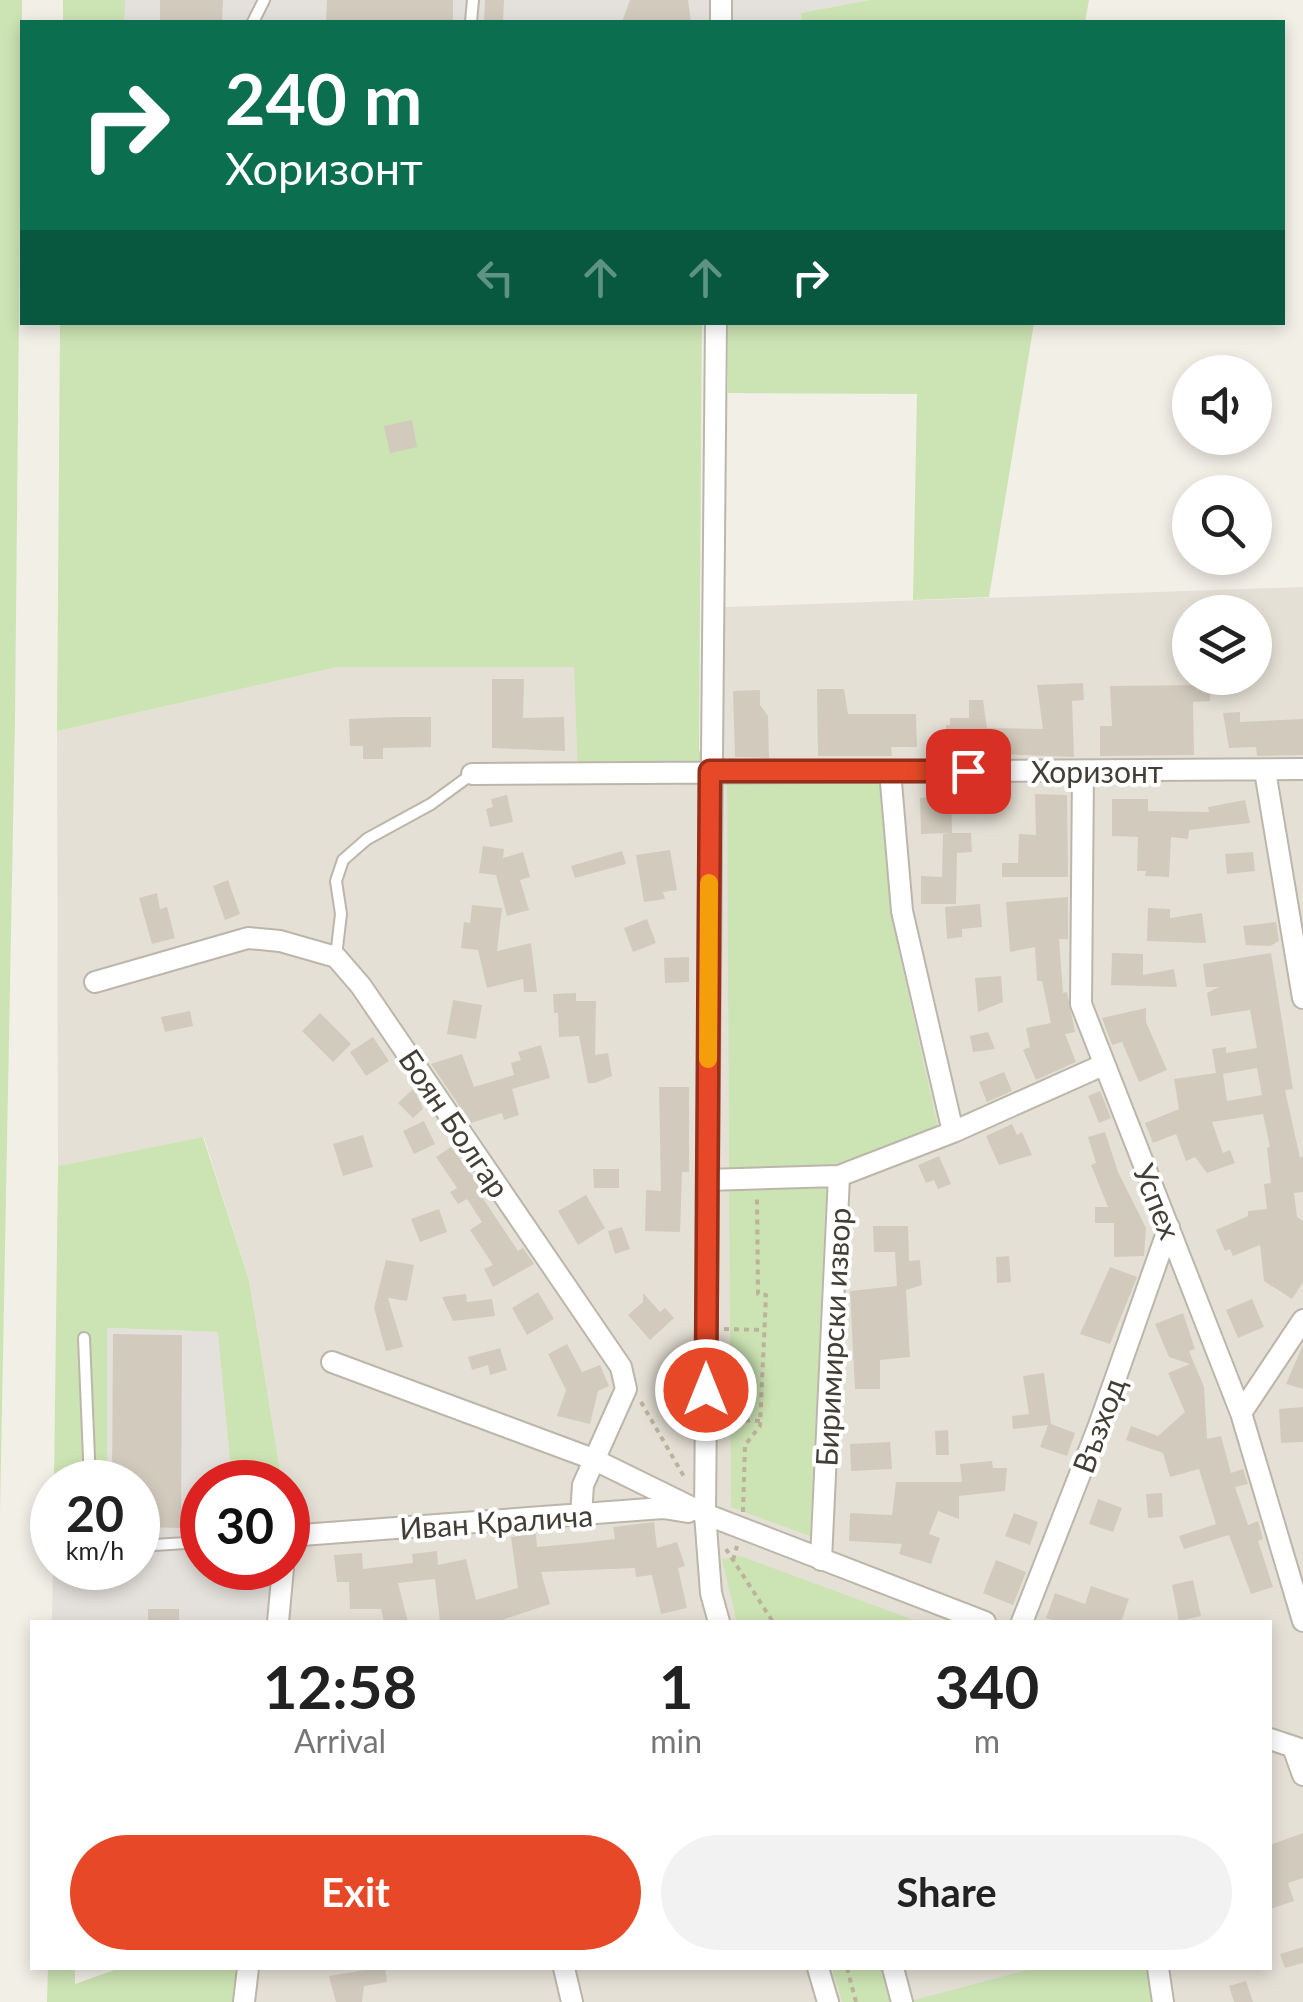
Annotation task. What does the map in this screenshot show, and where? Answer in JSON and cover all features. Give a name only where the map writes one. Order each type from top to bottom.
[{"type":"street","points":[[716,325],[705,1514],[711,1593],[718,1620]]},
{"type":"street","name":"Хоризонт","points":[[472,774],[1303,769]]},
{"type":"street","points":[[890,771],[902,911],[953,1132]]},
{"type":"street","name":"Успех","points":[[1084,771],[1081,1004],[1241,1413],[1303,1621]]},
{"type":"street","points":[[1265,771],[1303,998]]},
{"type":"street","points":[[95,982],[248,938],[280,941],[336,958]]},
{"type":"street","name":"Боян Болгар","points":[[336,958],[361,986],[621,1367],[626,1389],[583,1485],[581,1515]]},
{"type":"street","name":"Биримирски извор","points":[[821,1560],[839,1176],[953,1132],[1104,1065]]},
{"type":"street","points":[[707,1180],[839,1176]]},
{"type":"street","name":"Възход","points":[[1023,1620],[1098,1428],[1169,1227]]},
{"type":"street","points":[[1241,1413],[1303,1320]]},
{"type":"street","name":"Иван Кралича","points":[[332,1362],[593,1460],[705,1514],[974,1620]]},
{"type":"street","name":"Иван Кралича","points":[[310,1534],[663,1508],[705,1514]]},
{"type":"street","points":[[278,1620],[281,1590]]},
{"type":"street","points":[[1272,1741],[1299,1750],[1303,1775]]},
{"type":"street","points":[[244,2002],[248,1970]]},
{"type":"street","points":[[564,1970],[572,2002]]},
{"type":"street","points":[[819,1970],[828,2002]]},
{"type":"street","points":[[894,1970],[902,2002]]},
{"type":"street","points":[[1158,1970],[1163,2002]]},
{"type":"lane","points":[[336,958],[341,914],[336,881],[343,860],[367,839],[431,804],[472,774]]},
{"type":"lane","points":[[84,1338],[89,1460]]},
{"type":"path","points":[[733,1560],[742,1529],[745,1445],[761,1421],[766,1295],[758,1294],[756,1179]]},
{"type":"path","points":[[706,1328],[764,1330]]},
{"type":"path","points":[[706,1420],[761,1421]]},
{"type":"path","points":[[848,1970],[856,2002]]},
{"type":"shaded area","points":[[124,0],[870,0],[802,13],[802,20],[124,20]]},
{"type":"shaded area","points":[[1303,587],[1303,2002],[244,2002],[248,1970],[1272,1970],[1272,1620],[278,1620],[284,1590],[310,1590],[310,1460],[278,1460],[249,1280],[204,1137],[58,1166],[57,731],[337,667],[575,667],[710,771],[723,731],[725,607]]},
{"type":"shaded area","points":[[107,1328],[219,1332],[230,1460],[180,1460],[180,1590],[280,1590],[278,1620],[52,1620],[53,1590],[160,1590],[160,1460],[107,1460]]},
{"type":"green space","points":[[0,0],[22,0],[15,721],[0,1513]]},
{"type":"green space","points":[[63,0],[125,0],[124,20],[63,20]]},
{"type":"green space","points":[[870,0],[1089,0],[1085,20],[802,20],[801,13]]},
{"type":"green space","points":[[60,325],[702,325],[699,750],[710,771],[578,773],[574,667],[337,667],[57,731]]},
{"type":"green space","points":[[728,325],[1034,325],[989,597],[913,600],[917,394],[728,393]]},
{"type":"green space","points":[[882,782],[891,915],[938,1128],[827,1170],[810,1536],[731,1507],[727,784]]},
{"type":"green space","points":[[203,1137],[249,1280],[278,1460],[230,1460],[218,1332],[107,1328],[107,1460],[54,1460],[58,1166]]},
{"type":"green space","points":[[740,1556],[914,1620],[737,1620],[722,1559]]},
{"type":"green space","points":[[48,1970],[75,1970],[75,1984],[114,1970],[237,1970],[234,2002],[47,2002]]},
{"type":"green space","points":[[833,1970],[886,1970],[894,2002],[842,2002]]},
{"type":"green space","points":[[1027,1970],[1158,1970],[1163,2002],[907,2002]]},
{"type":"building","points":[[160,0],[223,0],[222,20],[160,20]]},
{"type":"building","points":[[327,0],[453,0],[453,20],[326,20]]},
{"type":"building","points":[[485,0],[504,0],[503,20],[484,20]]},
{"type":"building","points":[[630,0],[688,0],[691,20],[623,20]]},
{"type":"building","points":[[412,420],[417,447],[390,453],[384,426]]},
{"type":"building","points":[[492,679],[524,679],[523,718],[564,717],[565,751],[492,748]]},
{"type":"building","points":[[1083,683],[1084,700],[1072,701],[1074,757],[998,754],[998,743],[970,743],[970,757],[950,757],[946,725],[950,725],[950,718],[969,718],[969,700],[983,700],[987,728],[1043,729],[1037,685]]},
{"type":"building","points":[[1172,685],[1172,695],[1210,695],[1210,701],[1193,702],[1194,755],[1100,756],[1100,726],[1112,726],[1110,686]]},
{"type":"building","points":[[817,689],[844,689],[848,714],[916,714],[917,747],[891,747],[892,756],[818,756]]},
{"type":"building","points":[[760,690],[760,705],[768,716],[769,758],[735,757],[733,691]]},
{"type":"building","points":[[1240,712],[1240,722],[1303,719],[1303,755],[1257,756],[1256,747],[1229,748],[1223,713]]},
{"type":"building","points":[[431,717],[431,747],[383,748],[383,759],[363,759],[363,746],[350,746],[349,719]]},
{"type":"building","points":[[1035,794],[1067,795],[1068,877],[1002,877],[1002,863],[1018,863],[1019,834],[1036,835]]},
{"type":"building","points":[[507,795],[513,822],[490,827],[486,809],[493,807],[491,799]]},
{"type":"building","points":[[951,797],[952,833],[971,833],[972,852],[957,853],[956,904],[921,904],[921,876],[942,877],[943,834],[950,833],[921,834],[920,798]]},
{"type":"building","points":[[1112,799],[1148,799],[1148,811],[1209,812],[1208,807],[1245,800],[1250,823],[1189,830],[1188,839],[1171,837],[1169,877],[1145,876],[1146,871],[1137,871],[1138,837],[1112,836]]},
{"type":"building","points":[[483,846],[504,849],[503,858],[523,852],[530,877],[520,880],[529,910],[507,916],[496,875],[479,873]]},
{"type":"building","points":[[670,850],[677,890],[663,892],[665,899],[644,902],[636,855]]},
{"type":"building","points":[[622,851],[626,864],[575,878],[571,866]]},
{"type":"building","points":[[1253,852],[1255,871],[1227,874],[1225,854]]},
{"type":"building","points":[[228,880],[240,914],[225,920],[213,886]]},
{"type":"building","points":[[157,893],[160,909],[167,907],[175,938],[152,944],[139,898]]},
{"type":"building","points":[[1068,897],[1068,939],[1059,939],[1063,993],[1067,992],[1075,1032],[1065,1034],[1076,1062],[1036,1080],[1023,1050],[1030,1047],[1026,1028],[1051,1023],[1042,981],[1037,981],[1035,947],[1010,952],[1006,902]]},
{"type":"building","points":[[980,904],[982,927],[962,929],[962,937],[947,939],[945,907]]},
{"type":"building","points":[[472,905],[502,908],[497,951],[531,943],[537,992],[524,992],[523,979],[487,988],[478,950],[461,948],[464,922],[470,923]]},
{"type":"building","points":[[1148,908],[1170,909],[1170,918],[1202,913],[1206,943],[1147,941]]},
{"type":"building","points":[[647,919],[656,943],[633,952],[624,928]]},
{"type":"building","points":[[1276,922],[1279,941],[1270,946],[1246,945],[1243,926]]},
{"type":"building","points":[[1112,953],[1143,954],[1143,975],[1174,969],[1177,987],[1111,985]]},
{"type":"building","points":[[1271,953],[1293,1089],[1285,1090],[1300,1158],[1303,1156],[1303,1192],[1294,1193],[1297,1217],[1303,1221],[1303,1282],[1292,1299],[1264,1281],[1260,1245],[1233,1256],[1230,1249],[1225,1251],[1216,1230],[1248,1216],[1248,1211],[1267,1209],[1264,1184],[1271,1183],[1267,1148],[1270,1147],[1263,1114],[1212,1122],[1223,1153],[1230,1150],[1235,1163],[1207,1173],[1195,1157],[1186,1161],[1176,1134],[1153,1143],[1145,1123],[1179,1109],[1174,1079],[1216,1073],[1212,1049],[1226,1047],[1226,1053],[1257,1048],[1250,1010],[1211,1016],[1207,993],[1219,987],[1206,987],[1203,964]],"holes":[[[1257,1068],[1262,1095],[1227,1101],[1223,1074]]]},
{"type":"building","points":[[689,957],[689,982],[665,983],[664,958]]},
{"type":"building","points":[[1001,976],[1003,1002],[978,1012],[975,978]]},
{"type":"building","points":[[576,993],[576,1001],[596,1001],[595,1055],[608,1053],[612,1076],[595,1083],[588,1083],[579,1036],[559,1037],[553,994]]},
{"type":"building","points":[[453,1000],[482,1005],[476,1039],[447,1034]]},
{"type":"building","points":[[1146,1008],[1146,1022],[1167,1070],[1139,1082],[1122,1042],[1112,1045],[1102,1018]]},
{"type":"building","points":[[190,1011],[193,1026],[165,1032],[161,1017]]},
{"type":"building","points":[[320,1013],[351,1044],[333,1062],[302,1031]]},
{"type":"building","points":[[988,1032],[995,1049],[973,1052],[970,1036]]},
{"type":"building","points":[[373,1037],[389,1061],[366,1076],[350,1052]]},
{"type":"building","points":[[541,1045],[550,1078],[512,1089],[519,1115],[504,1120],[502,1113],[471,1123],[431,1064],[462,1054],[474,1087],[514,1075],[511,1063],[521,1060],[518,1052]]},
{"type":"building","points":[[1004,1072],[1012,1091],[987,1102],[979,1082]]},
{"type":"building","points":[[659,1087],[689,1087],[689,1172],[682,1172],[680,1232],[645,1231],[646,1190],[661,1191]]},
{"type":"building","points":[[414,1088],[423,1109],[413,1118],[398,1103]]},
{"type":"building","points":[[1100,1091],[1111,1118],[1099,1123],[1088,1096]]},
{"type":"building","points":[[424,1121],[435,1144],[414,1154],[403,1131]]},
{"type":"building","points":[[1012,1124],[1017,1135],[1022,1132],[1032,1155],[999,1165],[986,1136]]},
{"type":"building","points":[[1105,1132],[1118,1172],[1146,1228],[1144,1256],[1114,1257],[1114,1223],[1095,1223],[1095,1207],[1108,1207],[1091,1165],[1096,1163],[1088,1137]]},
{"type":"building","points":[[363,1135],[373,1167],[343,1176],[333,1144]]},
{"type":"building","points":[[451,1147],[482,1188],[478,1191],[518,1251],[523,1248],[534,1264],[493,1287],[484,1269],[493,1265],[470,1230],[482,1222],[467,1199],[458,1204],[450,1192],[457,1188],[436,1157]]},
{"type":"building","points":[[939,1156],[951,1184],[938,1189],[934,1180],[926,1183],[918,1165]]},
{"type":"building","points":[[593,1169],[619,1169],[619,1188],[594,1188]]},
{"type":"building","points":[[586,1195],[605,1228],[578,1245],[558,1211]]},
{"type":"building","points":[[439,1209],[447,1232],[420,1242],[411,1219]]},
{"type":"building","points":[[873,1226],[908,1226],[909,1261],[920,1260],[922,1285],[906,1290],[910,1357],[880,1360],[880,1389],[855,1389],[850,1291],[897,1286],[895,1252],[874,1252]]},
{"type":"building","points":[[622,1227],[630,1249],[615,1254],[608,1231]]},
{"type":"building","points":[[1009,1256],[1011,1282],[997,1283],[996,1257]]},
{"type":"building","points":[[386,1260],[414,1265],[407,1301],[388,1298],[403,1347],[386,1351],[374,1308]]},
{"type":"building","points":[[1110,1267],[1137,1277],[1110,1344],[1080,1334]]},
{"type":"building","points":[[538,1292],[554,1319],[527,1335],[512,1308]]},
{"type":"building","points":[[643,1293],[660,1312],[665,1308],[674,1318],[650,1340],[628,1315],[643,1302]]},
{"type":"building","points":[[466,1294],[467,1302],[492,1299],[495,1316],[453,1321],[442,1297]]},
{"type":"building","points":[[1252,1299],[1264,1327],[1238,1338],[1226,1310]]},
{"type":"building","points":[[1183,1313],[1195,1349],[1189,1351],[1204,1387],[1207,1439],[1221,1436],[1231,1473],[1243,1469],[1248,1484],[1235,1487],[1248,1525],[1258,1521],[1263,1539],[1258,1541],[1273,1587],[1251,1594],[1229,1535],[1184,1549],[1179,1536],[1216,1524],[1199,1469],[1170,1477],[1163,1453],[1126,1440],[1131,1426],[1158,1436],[1185,1412],[1168,1373],[1190,1364],[1169,1357],[1155,1324]]},
{"type":"building","points":[[113,1334],[182,1335],[180,1528],[160,1528],[160,1460],[112,1460]]},
{"type":"building","points":[[567,1344],[582,1372],[600,1365],[609,1386],[598,1391],[590,1424],[557,1416],[566,1390],[548,1354]]},
{"type":"building","points":[[1303,1345],[1303,1389],[1286,1384]]},
{"type":"building","points":[[500,1348],[507,1370],[490,1375],[488,1365],[472,1370],[468,1357]]},
{"type":"building","points":[[1044,1373],[1051,1424],[1075,1433],[1067,1456],[1040,1447],[1048,1425],[1013,1429],[1012,1416],[1029,1414],[1023,1376]]},
{"type":"building","points":[[1303,1407],[1303,1442],[1281,1443],[1279,1409]]},
{"type":"building","points":[[948,1430],[949,1455],[936,1455],[935,1431]]},
{"type":"building","points":[[890,1442],[892,1469],[851,1471],[850,1444]]},
{"type":"building","points":[[992,1461],[993,1468],[1007,1468],[1005,1491],[959,1496],[959,1519],[938,1511],[929,1534],[940,1538],[931,1564],[899,1554],[902,1544],[849,1541],[850,1513],[892,1515],[896,1482],[962,1482],[960,1464]]},
{"type":"building","points":[[1162,1493],[1163,1517],[1148,1518],[1146,1494]]},
{"type":"building","points":[[1098,1499],[1122,1508],[1113,1532],[1089,1524]]},
{"type":"building","points":[[1014,1513],[1038,1522],[1030,1545],[1005,1536]]},
{"type":"building","points":[[654,1522],[657,1548],[677,1542],[685,1566],[678,1568],[687,1608],[661,1614],[652,1575],[636,1577],[635,1568],[541,1572],[550,1604],[502,1620],[440,1620],[435,1579],[398,1583],[407,1620],[384,1620],[381,1609],[350,1609],[349,1582],[337,1582],[334,1555],[362,1553],[363,1569],[413,1563],[412,1554],[437,1551],[438,1565],[466,1559],[476,1600],[518,1588],[511,1537],[536,1534],[537,1547],[581,1543],[615,1539],[613,1527]]},
{"type":"building","points":[[996,1560],[1026,1572],[1013,1605],[983,1593]]},
{"type":"building","points":[[1193,1580],[1201,1616],[1179,1620],[1172,1585]]},
{"type":"building","points":[[1091,1586],[1129,1599],[1122,1620],[1046,1618],[1055,1593],[1085,1604]]},
{"type":"building","points":[[148,1609],[179,1609],[179,1620],[148,1620]]},
{"type":"building","points":[[1303,1833],[1303,1878],[1288,1883],[1294,1901],[1272,1908],[1272,1844]]},
{"type":"building","points":[[1303,1947],[1303,1963],[1285,1968],[1280,1954]]},
{"type":"building","points":[[385,1970],[387,1982],[364,1986],[362,2002],[336,2002],[329,1976]]},
{"type":"building","points":[[1246,1981],[1253,2002],[1234,2002],[1229,1986]]},
{"type":"slow traffic","points":[[708,1059],[709,883]]},
{"type":"route","points":[[706,1390],[710,771],[968,771]]}]
